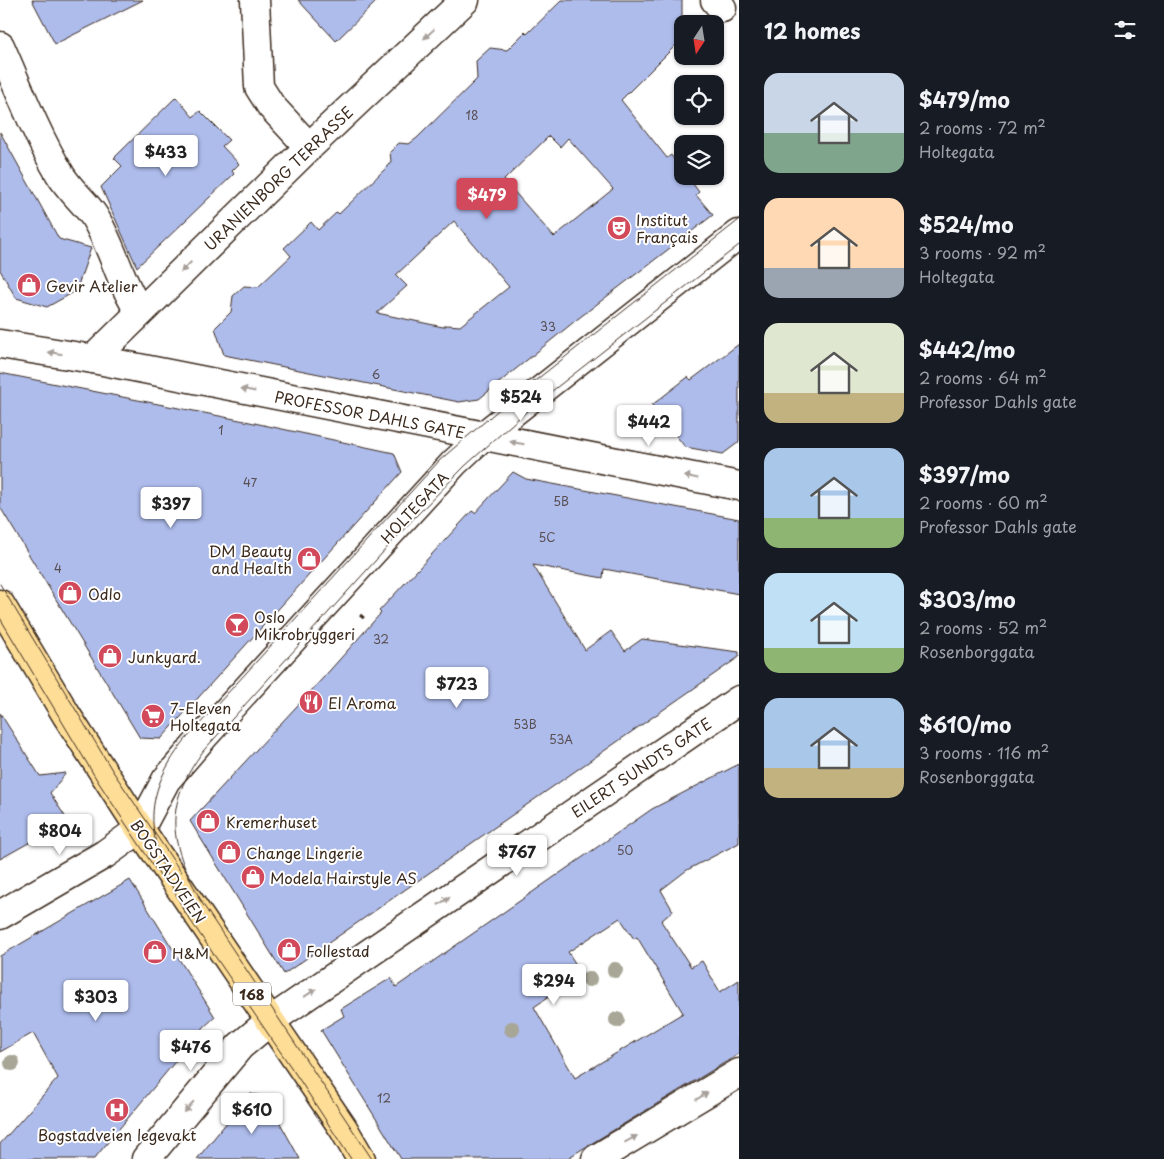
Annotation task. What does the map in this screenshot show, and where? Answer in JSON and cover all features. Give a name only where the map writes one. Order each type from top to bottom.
[{"type":"main road","name":"BOGSTADVEIEN","points":[[0,604],[140,830],[343,1128],[361,1159]]},
{"type":"street","points":[[255,0],[259,87],[271,106],[309,148]]},
{"type":"street","name":"URANIENBORG TERRASSE","points":[[93,359],[309,148],[465,0]]},
{"type":"street","points":[[0,46],[48,152],[62,177],[93,215],[110,248],[124,286],[140,312]]},
{"type":"street","name":"HOLTEGATA","points":[[140,830],[166,780],[232,703],[454,463],[483,436],[739,234]]},
{"type":"street","name":"PROFESSOR DAHLS GATE","points":[[0,344],[93,359],[739,486]]},
{"type":"street","name":"EILERT SUNDTS GATE","points":[[146,1159],[240,1046],[270,1021],[739,700]]},
{"type":"street","points":[[0,915],[105,854],[140,830]]},
{"type":"street","points":[[596,1159],[739,1073]]},
{"type":"path","points":[[360,615],[366,620]]},
{"type":"building","points":[[32,0],[143,0],[55,44]]},
{"type":"building","points":[[298,0],[378,0],[336,41]]},
{"type":"building","points":[[562,0],[682,0],[682,15],[674,15],[674,47],[621,100],[667,158],[671,155],[674,159],[674,185],[694,185],[699,192],[696,195],[713,215],[575,321],[479,399],[459,402],[224,355],[215,328],[231,312],[233,296],[244,286],[258,287],[291,256],[284,248],[311,222],[318,230],[337,212],[339,214],[386,168],[391,161],[390,152],[399,143],[409,144],[417,138],[477,79],[476,61],[490,48],[507,50],[525,32],[527,34]],"holes":[[[549,136],[560,147],[568,138],[613,189],[554,237],[504,180]],[[454,221],[509,287],[460,326],[447,325],[443,327],[377,313],[407,286],[396,275]]]},
{"type":"building","points":[[176,97],[193,117],[200,111],[229,140],[222,146],[239,164],[232,171],[234,174],[137,267],[101,187],[122,166],[114,158]]},
{"type":"building","points":[[0,132],[59,239],[91,248],[76,291],[47,307],[16,298],[0,270]]},
{"type":"building","points":[[739,344],[739,442],[723,454],[685,447],[652,405],[688,377],[691,380]]},
{"type":"building","points":[[0,373],[245,421],[394,453],[402,472],[161,739],[140,738],[0,507]]},
{"type":"building","points":[[513,472],[526,479],[739,519],[739,594],[604,569],[603,578],[533,565],[585,650],[611,631],[625,651],[642,639],[739,652],[739,657],[284,974],[190,821],[323,678],[381,613],[379,611],[472,511],[475,513]]},
{"type":"building","points":[[0,713],[40,776],[66,773],[50,793],[68,821],[0,859]]},
{"type":"building","points":[[739,764],[739,843],[687,870],[661,890],[673,911],[661,921],[691,967],[702,961],[720,992],[739,980],[739,1054],[566,1159],[401,1159],[321,1030],[344,1016],[341,1009],[391,978],[396,987],[652,809]],"holes":[[[620,918],[634,939],[637,937],[683,1013],[575,1078],[534,1007],[582,974],[568,952]]]},
{"type":"building","points":[[130,880],[215,1017],[204,1027],[94,1159],[0,1159],[0,1144],[58,1078],[33,1033],[0,1052],[0,956]]},
{"type":"building","points":[[250,1094],[265,1096],[300,1159],[197,1159]]},
{"type":"tram line","points":[[185,912],[163,866],[156,845],[153,825],[154,805],[159,785],[169,763],[185,740],[440,460],[503,406],[739,220]]},
{"type":"tram line","points":[[202,902],[182,862],[175,825],[176,807],[181,789],[204,750],[414,518],[465,466],[529,409],[739,245]]},
{"type":"tram line","points":[[0,584],[112,770],[181,872]]},
{"type":"tram line","points":[[0,618],[97,780],[162,879]]},
{"type":"tram line","points":[[198,897],[372,1159]]},
{"type":"tram line","points":[[182,908],[299,1079],[351,1159]]},
{"type":"place","name":"Institut Français","points":[[619,228]]},
{"type":"place","name":"Gevir Atelier","points":[[29,285]]},
{"type":"place","name":"DM Beauty and Health","points":[[309,559]]},
{"type":"place","name":"Odlo","points":[[70,593]]},
{"type":"place","name":"Oslo Mikrobryggeri","points":[[237,625]]},
{"type":"place","name":"Junkyard.","points":[[110,656]]},
{"type":"place","name":"El Aroma","points":[[311,702]]},
{"type":"place","name":"7-Eleven Holtegata","points":[[153,716]]},
{"type":"place","name":"Kremerhuset","points":[[208,821]]},
{"type":"place","name":"Change Lingerie","points":[[229,852]]},
{"type":"place","name":"Modela Hairstyle AS","points":[[253,877]]},
{"type":"place","name":"Follestad","points":[[289,950]]},
{"type":"place","name":"H&M","points":[[155,952]]},
{"type":"place","name":"Bogstadveien legevakt","points":[[117,1110]]}]
